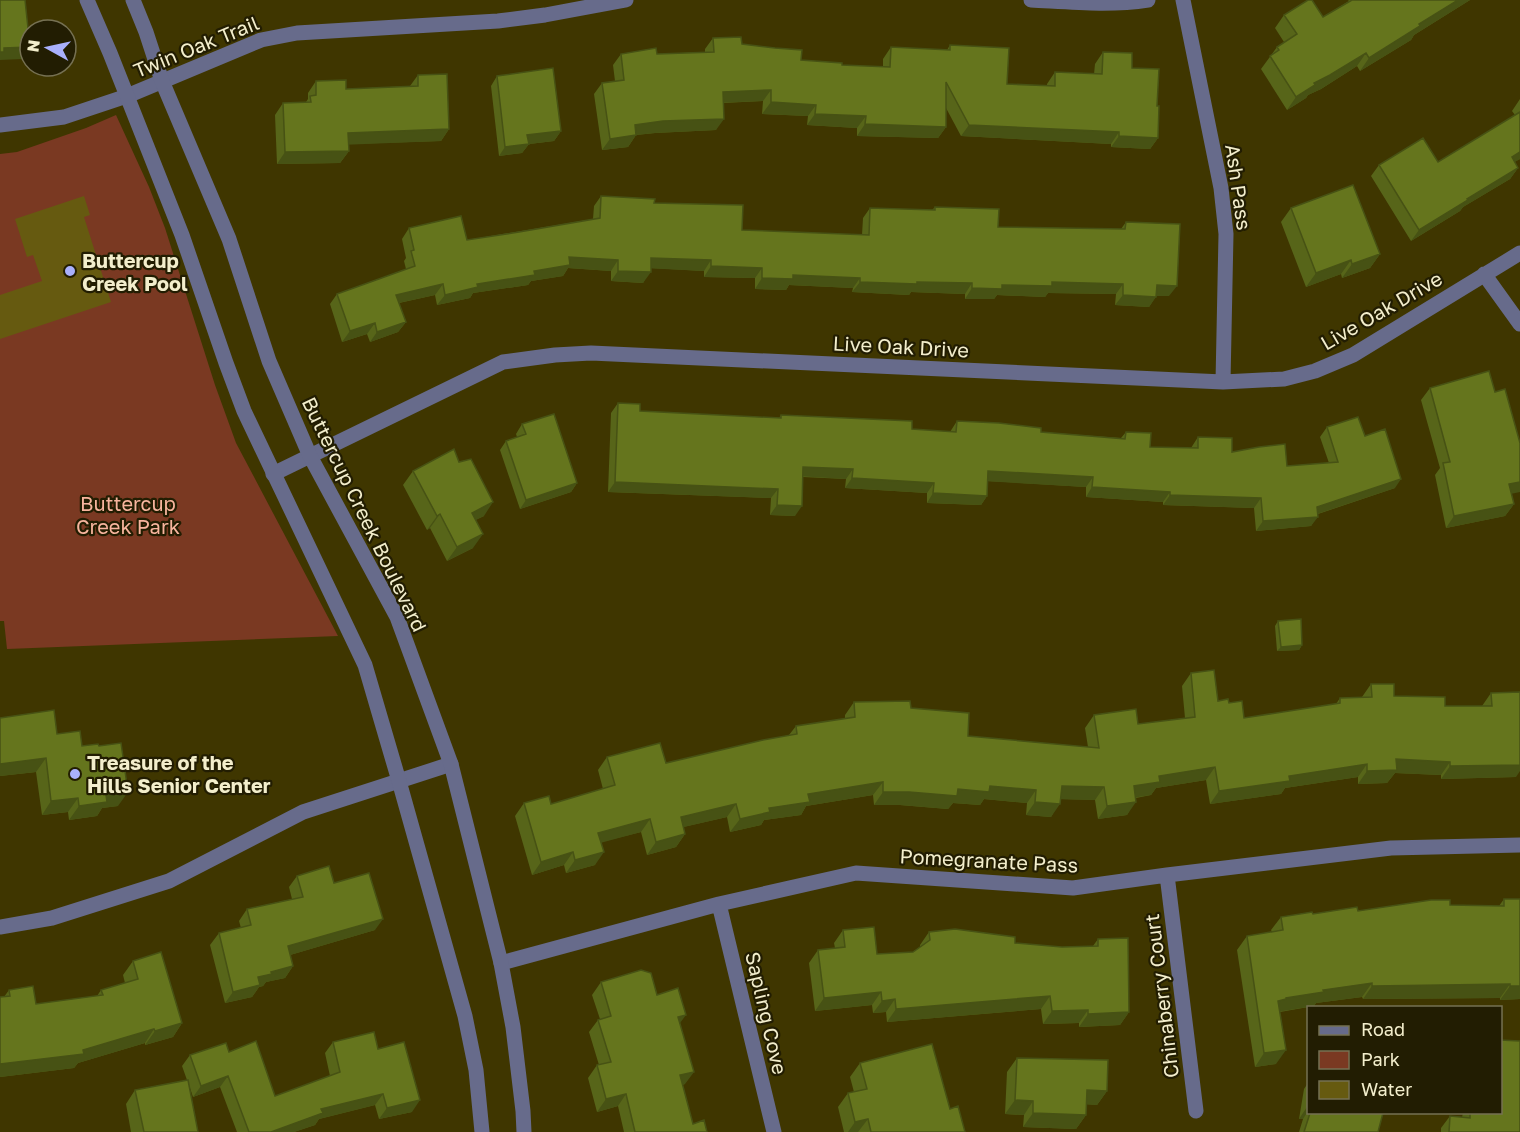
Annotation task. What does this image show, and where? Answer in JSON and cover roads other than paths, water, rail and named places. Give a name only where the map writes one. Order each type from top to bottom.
[{"type":"street","points":[[87,0],[182,235],[244,411],[365,665],[465,1016],[476,1070],[482,1132]]},
{"type":"street","name":"Buttercup Creek Boulevard","points":[[134,0],[162,81],[229,239],[269,361],[309,456],[397,617],[451,764],[501,963],[513,1027],[524,1132]]},
{"type":"street","name":"Twin Oak Trail","points":[[0,125],[64,117],[127,96],[261,40],[297,33],[498,21],[626,0]]},
{"type":"street","points":[[1031,0],[1135,2],[1149,0]]},
{"type":"street","name":"Ash Pass","points":[[1182,0],[1221,188],[1226,234],[1223,382]]},
{"type":"street","name":"Live Oak Drive","points":[[273,474],[503,362],[555,355],[591,353],[1223,382],[1284,380],[1315,371],[1353,355],[1520,253]]},
{"type":"street","points":[[1484,274],[1520,324]]},
{"type":"street","points":[[0,927],[52,918],[169,881],[303,812],[451,764]]},
{"type":"street","name":"Pomegranate Pass","points":[[501,963],[719,904],[856,873],[1072,888],[1390,848],[1520,844]]},
{"type":"street","name":"Chinaberry Court","points":[[1167,875],[1196,1111]]},
{"type":"street","name":"Sapling Cove","points":[[719,904],[774,1132]]},
{"type":"water","points":[[84,196],[90,215],[84,217],[111,302],[0,339],[0,295],[42,281],[33,255],[27,257],[15,219]]},
{"type":"place","name":"Buttercup Creek Pool","points":[[70,271]]},
{"type":"place","name":"Treasure of the Hills Senior Center","points":[[75,774]]},
{"type":"park label","name":"Buttercup Creek Park","points":[[128,514]]}]
